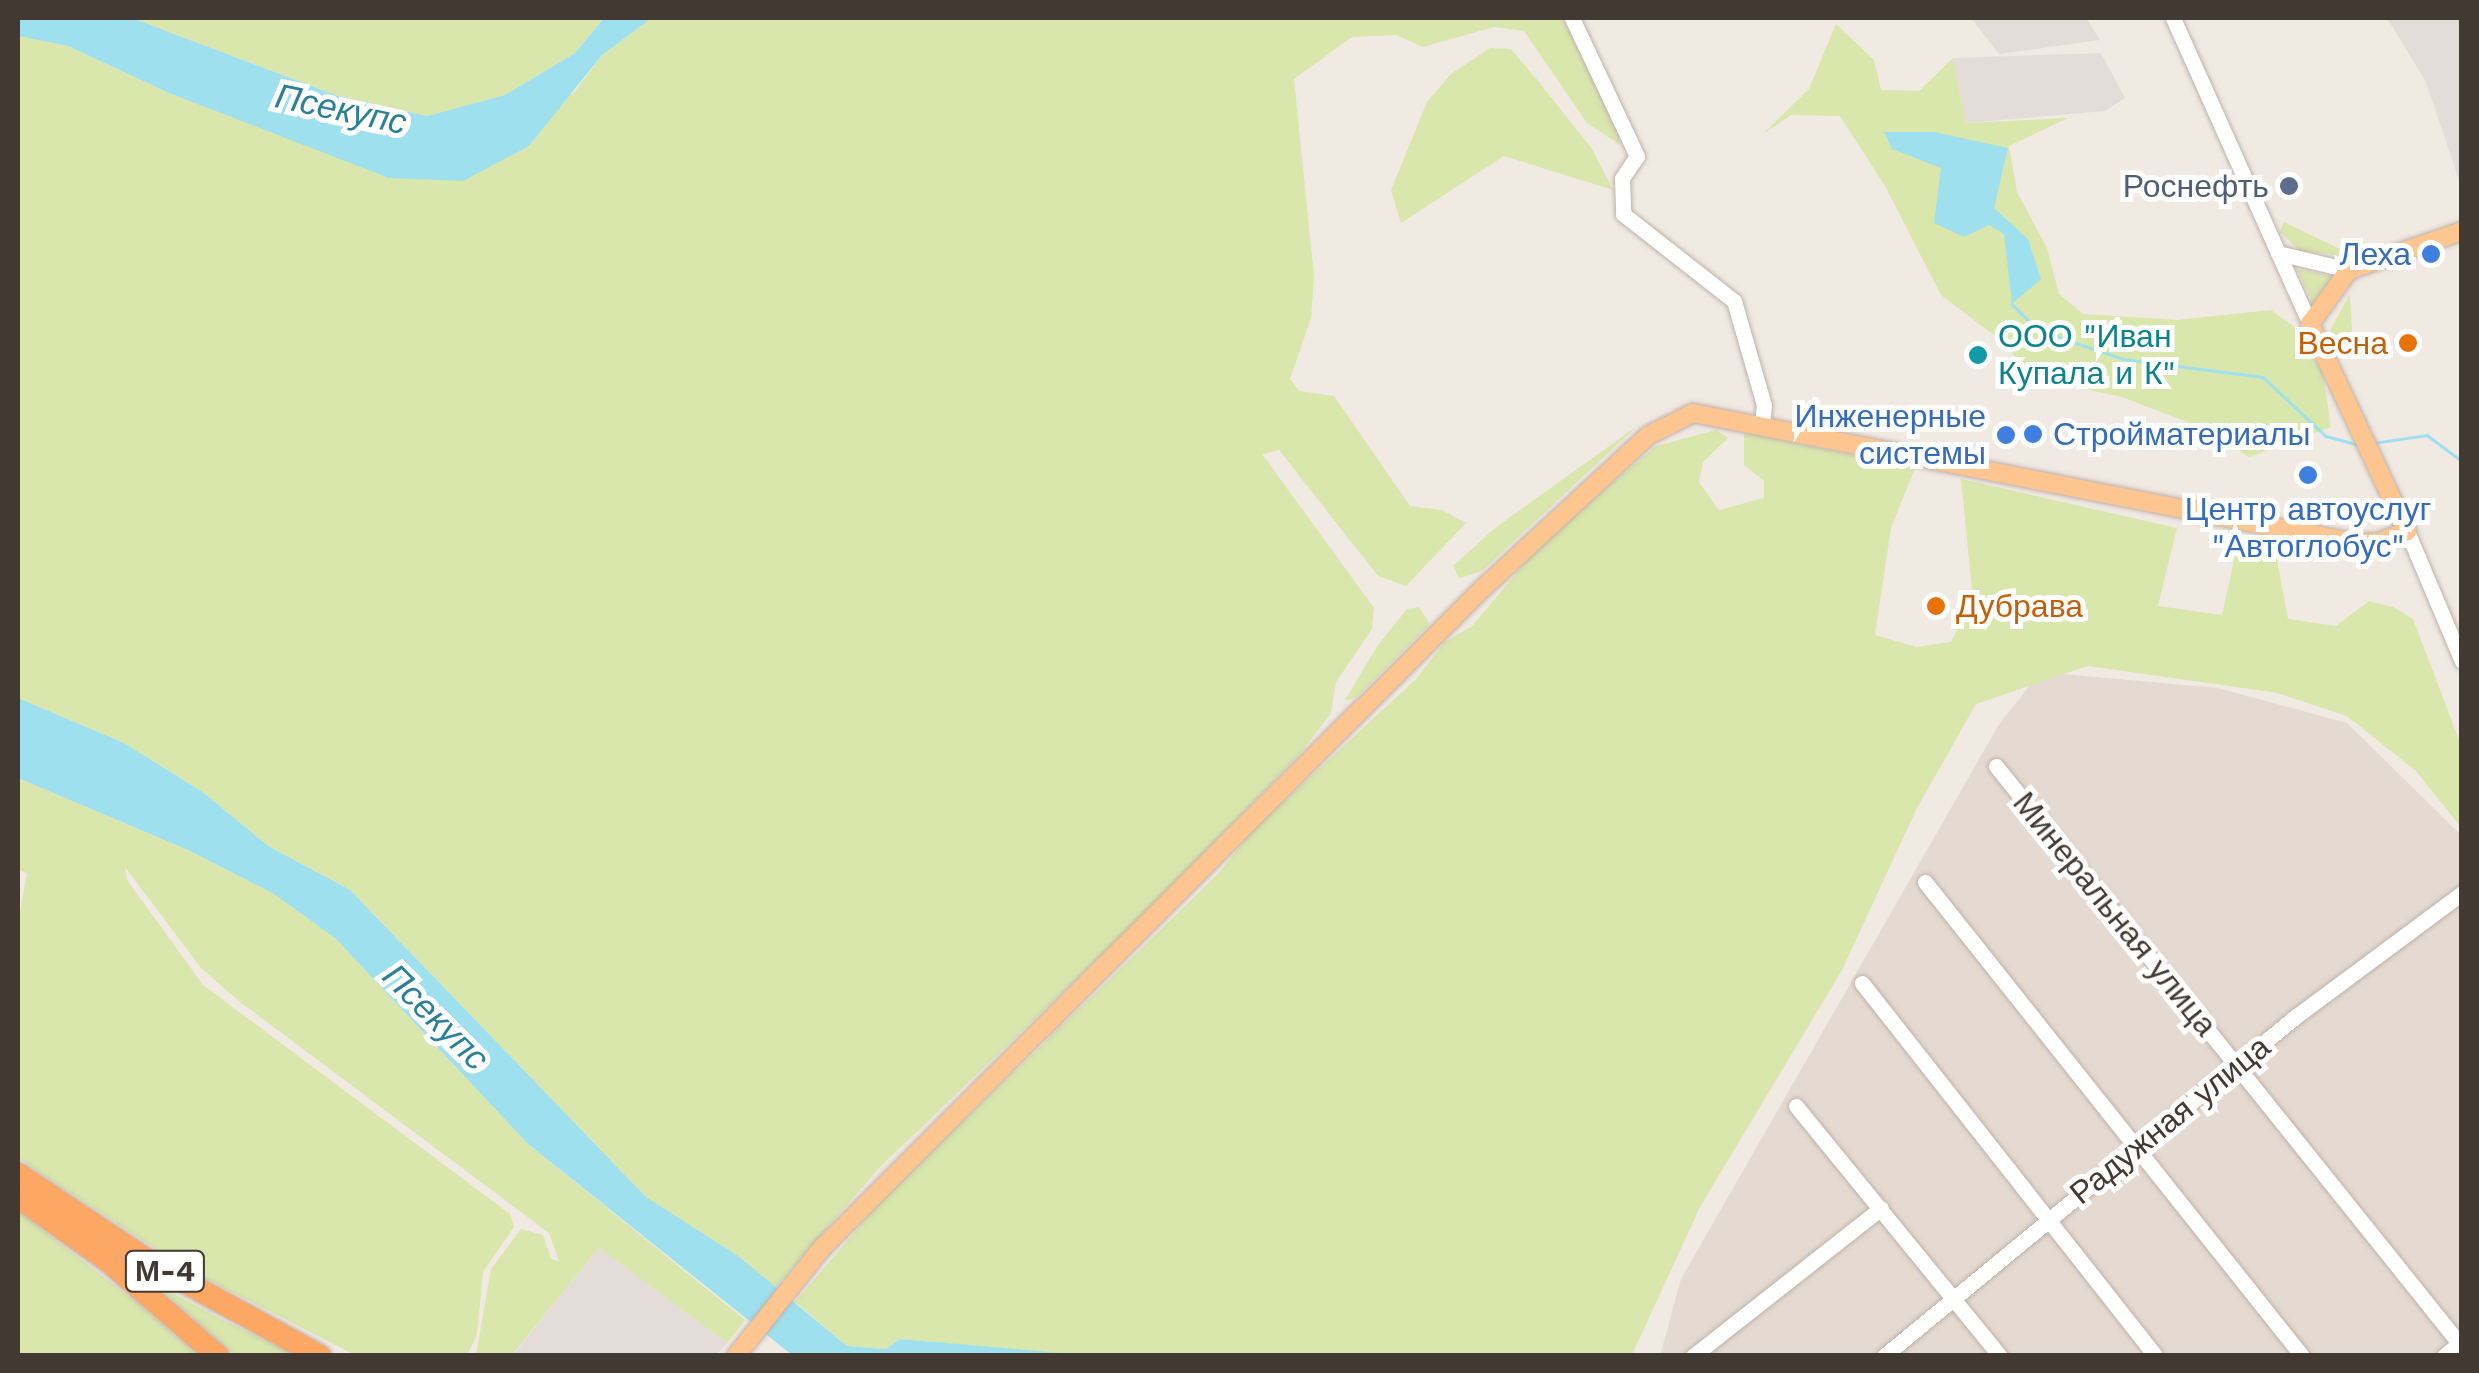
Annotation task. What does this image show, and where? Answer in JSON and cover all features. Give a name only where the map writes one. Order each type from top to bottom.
[{"type":"highway","name":"М-4","points":[[18,1174],[156,1266],[320,1356]]},
{"type":"highway","name":"М-4","points":[[18,1196],[106,1260],[218,1356]]},
{"type":"main road","points":[[736,1356],[822,1248],[1481,590],[1649,435],[1693,413],[2356,543],[2407,532],[2310,324],[2349,270],[2462,231]]},
{"type":"street","points":[[1572,18],[1633,143],[1636,156],[1622,178],[1623,214],[1734,302],[1764,405],[1762,424]]},
{"type":"street","points":[[2172,18],[2310,324]]},
{"type":"street","points":[[2278,253],[2349,270]]},
{"type":"street","points":[[2407,532],[2462,661]]},
{"type":"street","name":"Минеральная улица","points":[[1996,766],[2460,1342]]},
{"type":"street","points":[[1925,882],[2138,1144],[2302,1356]]},
{"type":"street","name":"Радужная улица","points":[[1884,1356],[2138,1144],[2462,893]]},
{"type":"street","points":[[1862,983],[2154,1356]]},
{"type":"street","points":[[1796,1106],[2000,1356]]},
{"type":"street","points":[[1693,1356],[1881,1208]]},
{"type":"street","points":[[2444,1356],[2460,1342]]},
{"type":"shaded area","points":[[1971,18],[2086,18],[2100,40],[1999,54]]},
{"type":"shaded area","points":[[2387,18],[2461,18],[2461,186],[2426,82]]},
{"type":"shaded area","points":[[2101,53],[2125,98],[2105,111],[1966,123],[1953,58]]},
{"type":"shaded area","points":[[2040,672],[2218,688],[2347,723],[2461,835],[2461,1355],[1660,1356],[1681,1279],[1998,726]]},
{"type":"shaded area","points":[[599,1248],[727,1343],[716,1355],[512,1356]]},
{"type":"green space","points":[[132,18],[604,18],[575,53],[505,95],[427,116],[338,96]]},
{"type":"green space","points":[[652,18],[1562,18],[1616,119],[1620,145],[1587,123],[1524,31],[1494,27],[1423,47],[1396,35],[1352,37],[1294,79],[1314,276],[1311,318],[1290,379],[1299,391],[1334,396],[1410,506],[1442,510],[1466,523],[1406,586],[1378,576],[1279,450],[1262,454],[1374,608],[1372,629],[1336,682],[1331,713],[1300,754],[1137,921],[880,1167],[776,1287],[646,1197],[350,890],[268,846],[204,793],[124,743],[18,698],[18,36],[68,46],[169,93],[304,142],[573,94],[602,55]]},
{"type":"green space","points":[[1836,24],[1874,60],[1881,90],[1919,91],[1953,58],[1966,123],[2068,118],[2009,146],[2017,192],[2047,248],[2059,294],[2083,314],[2177,320],[2271,310],[2297,329],[2323,374],[2331,427],[2249,457],[2208,430],[2122,397],[2035,378],[1999,339],[1941,295],[1885,186],[1840,116],[1791,115],[1763,134],[1809,89]]},
{"type":"green space","points":[[1490,48],[1511,49],[1592,149],[1613,190],[1504,156],[1401,223],[1391,190],[1427,102],[1451,74]]},
{"type":"green space","points":[[2284,222],[2342,250],[2343,256],[2300,251],[2280,232]]},
{"type":"green space","points":[[2297,269],[2334,277],[2314,306]]},
{"type":"green space","points":[[2350,294],[2352,331],[2338,347],[2330,330]]},
{"type":"green space","points":[[1637,426],[1482,571],[1459,578],[1453,566],[1495,528]]},
{"type":"green space","points":[[1716,430],[1728,438],[1703,462],[1699,482],[1719,510],[1764,498],[1764,481],[1744,465],[1744,433],[1915,468],[1891,528],[1875,635],[1917,647],[1951,642],[1973,600],[1961,479],[2177,528],[2158,606],[2222,615],[2235,556],[2276,555],[2288,619],[2336,626],[2369,601],[2393,607],[2413,619],[2461,745],[2461,827],[2416,771],[2347,716],[2278,693],[2088,666],[1976,704],[1917,808],[1842,970],[1700,1207],[1632,1355],[1084,1356],[900,1339],[886,1349],[847,1346],[795,1302],[883,1199],[1218,874],[1254,829],[1416,679],[1445,642],[1472,626],[1542,543],[1656,446]]},
{"type":"green space","points":[[1419,607],[1430,624],[1356,698],[1345,700],[1378,645],[1407,609]]},
{"type":"green space","points":[[18,778],[188,850],[274,894],[336,939],[528,1144],[745,1320],[727,1343],[599,1248],[512,1355],[476,1355],[491,1269],[521,1229],[543,1235],[551,1259],[559,1261],[549,1233],[240,1002],[201,968],[125,867],[127,880],[203,985],[510,1214],[514,1227],[483,1272],[477,1335],[467,1355],[355,1355],[181,1266],[18,1158],[18,923],[27,873],[18,870]]},
{"type":"green space","points":[[18,1211],[140,1305],[197,1355],[18,1355]]},
{"type":"green space","points":[[154,1283],[221,1319],[295,1355],[235,1355]]},
{"type":"water","name":"Псекупс","points":[[18,18],[132,18],[338,96],[427,116],[505,95],[575,53],[604,18],[652,18],[602,55],[529,146],[463,181],[389,178],[169,93],[68,46],[18,36]]},
{"type":"water","points":[[1884,132],[1934,132],[2008,148],[1994,208],[2028,239],[2041,279],[2012,304],[2004,234],[1989,225],[1964,237],[1934,223],[1941,168],[1892,149]]},
{"type":"water","name":"Псекупс","points":[[18,698],[124,743],[204,793],[268,846],[350,890],[646,1197],[738,1256],[847,1346],[886,1349],[900,1339],[1084,1355],[792,1355],[528,1144],[336,939],[274,894],[188,850],[18,778]]},
{"type":"waterway","points":[[2012,304],[2038,330],[2123,359],[2263,377],[2326,436],[2360,445]]},
{"type":"waterway","points":[[2373,443],[2427,435],[2462,461]]},
{"type":"place","name":"Роснефть","points":[[2289,186]]},
{"type":"place","name":"Леха","points":[[2431,254]]},
{"type":"place","name":"Весна","points":[[2408,343]]},
{"type":"place","name":"ООО \"Иван Купала и К\"","points":[[1978,355]]},
{"type":"place","name":"Стройматериалы","points":[[2033,434]]},
{"type":"place","name":"Инженерные системы","points":[[2006,435]]},
{"type":"place","name":"Центр автоуслуг \"Автоглобус\"","points":[[2308,475]]},
{"type":"place","name":"Дубрава","points":[[1936,606]]}]
